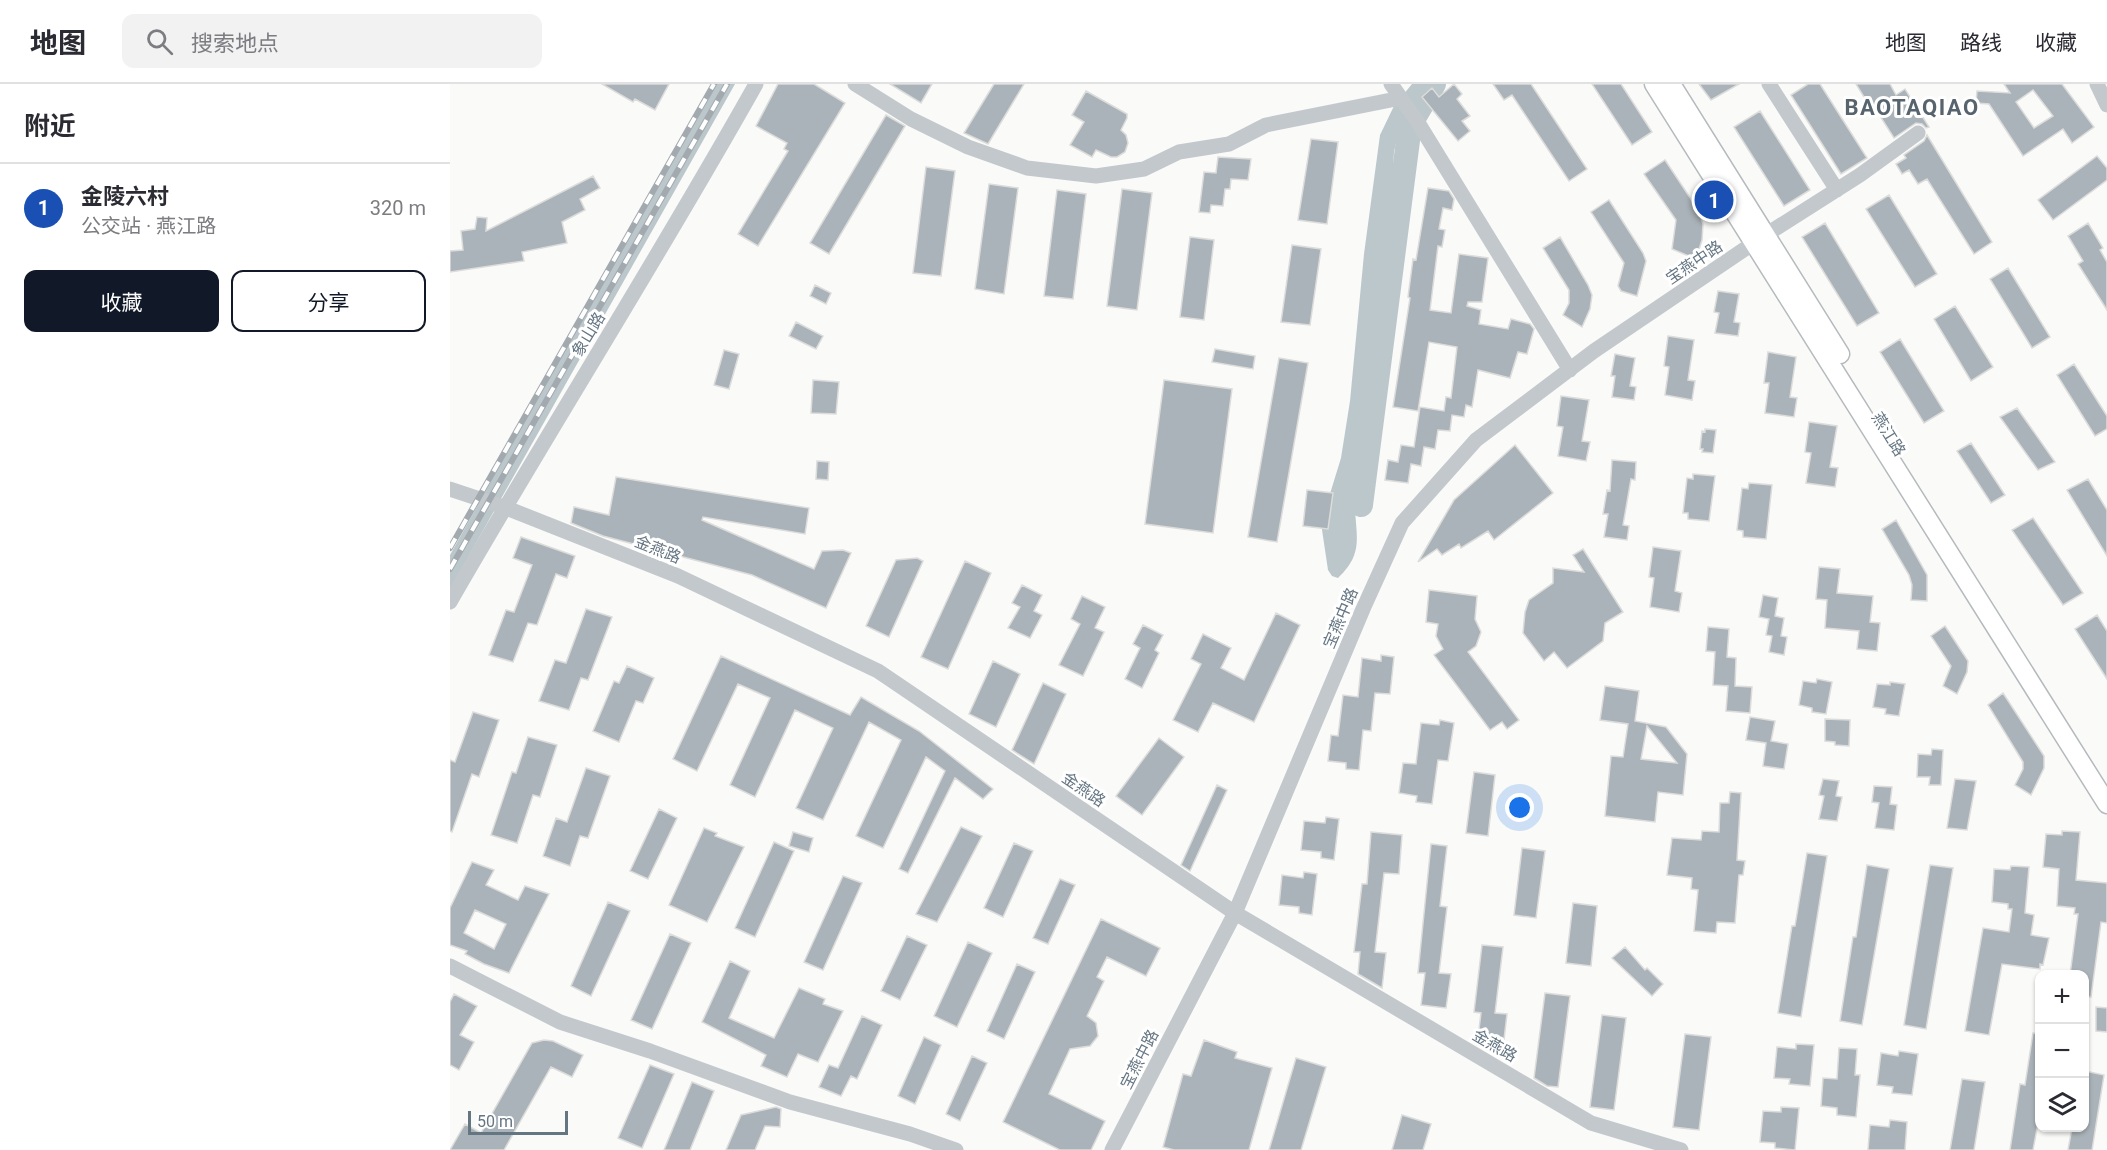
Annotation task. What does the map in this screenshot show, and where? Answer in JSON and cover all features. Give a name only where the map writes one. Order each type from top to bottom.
[{"type":"main road","points":[[1654,84],[1761,238],[1988,617],[2107,804]]},
{"type":"main road","name":"燕江路","points":[[1671,84],[1761,238],[2107,784]]},
{"type":"street","name":"象山路","points":[[450,602],[504,507],[701,183],[756,84]]},
{"type":"street","points":[[855,84],[911,119],[968,147],[1027,168],[1096,176],[1144,169],[1179,152],[1229,144],[1266,125],[1404,103]]},
{"type":"street","points":[[1391,84],[1418,121],[1570,370]]},
{"type":"street","points":[[1769,84],[1837,190]]},
{"type":"street","points":[[2097,84],[2107,105]]},
{"type":"street","name":"宝燕中路","points":[[1112,1150],[1235,913],[1402,523],[1476,440],[1570,370],[1761,238],[1860,175],[1918,133]]},
{"type":"street","name":"金燕路","points":[[450,489],[504,507],[678,576],[878,671],[1235,913],[1591,1123],[1681,1150]]},
{"type":"street","points":[[450,966],[560,1022],[650,1051],[790,1102],[910,1134],[956,1150]]},
{"type":"shaded area","points":[[713,84],[735,84],[450,589],[450,555]]},
{"type":"shaded area","points":[[1412,84],[1438,84],[1406,118],[1398,134],[1394,152],[1387,258],[1355,510],[1356,547],[1351,562],[1338,578],[1332,576],[1328,570],[1321,523],[1341,458],[1350,401],[1364,254],[1380,135],[1394,106]]},
{"type":"building","points":[[602,84],[669,84],[655,110],[635,99],[633,102]]},
{"type":"building","points":[[778,84],[814,84],[845,103],[758,246],[738,234],[788,151],[784,149],[787,143],[756,126]]},
{"type":"building","points":[[890,84],[932,84],[921,103]]},
{"type":"building","points":[[994,84],[1024,84],[988,144],[964,133]]},
{"type":"building","points":[[1454,84],[1462,94],[1457,99],[1470,116],[1462,121],[1470,131],[1458,141],[1422,97],[1432,88],[1439,97]]},
{"type":"building","points":[[1493,84],[1531,84],[1587,169],[1569,181],[1512,95],[1504,100]]},
{"type":"building","points":[[1592,84],[1621,84],[1652,132],[1632,145]]},
{"type":"building","points":[[1699,84],[1739,84],[1711,100]]},
{"type":"building","points":[[1808,84],[1820,84],[1867,158],[1841,174],[1791,95]]},
{"type":"building","points":[[1856,84],[1890,84],[1896,95],[1905,89],[1929,127],[1926,128],[1916,123],[1894,138],[1875,108],[1872,110]]},
{"type":"building","points":[[2004,84],[2062,84],[2094,127],[2072,143],[2063,129],[2023,156],[1989,104],[1976,103],[1977,91],[2010,93]],"holes":[[[2033,90],[2053,116],[2034,128],[2016,102]]]},
{"type":"building","points":[[1086,91],[1127,114],[1121,130],[1126,135],[1128,143],[1125,152],[1117,157],[1111,157],[1096,150],[1092,157],[1070,145],[1084,122],[1072,115]]},
{"type":"building","points":[[1760,111],[1810,190],[1784,206],[1734,127]]},
{"type":"building","points":[[886,115],[905,126],[829,254],[810,243]]},
{"type":"building","points":[[1927,135],[1992,242],[1974,254],[1927,179],[1918,184],[1909,170],[1902,174],[1896,164],[1906,158],[1904,155],[1924,141]]},
{"type":"building","points":[[1311,139],[1338,142],[1327,224],[1298,220]]},
{"type":"building","points":[[2097,156],[2107,168],[2107,180],[2053,220],[2038,200]]},
{"type":"building","points":[[1218,157],[1251,159],[1248,180],[1231,179],[1230,189],[1225,189],[1223,206],[1211,205],[1210,213],[1199,212],[1204,172],[1216,173]]},
{"type":"building","points":[[1665,160],[1699,211],[1703,224],[1702,240],[1696,259],[1672,249],[1676,220],[1644,174]]},
{"type":"building","points":[[926,167],[955,171],[941,276],[913,273]]},
{"type":"building","points":[[593,176],[600,188],[580,199],[585,210],[562,222],[567,243],[522,252],[524,261],[450,272],[450,251],[463,250],[461,231],[475,229],[477,217],[487,218],[486,231]]},
{"type":"building","points":[[989,184],[1018,188],[1004,294],[975,289]]},
{"type":"building","points":[[1428,188],[1449,191],[1454,199],[1452,210],[1443,208],[1439,229],[1445,230],[1442,247],[1438,246],[1430,310],[1451,313],[1459,254],[1488,258],[1482,302],[1468,302],[1467,306],[1481,310],[1479,324],[1508,329],[1511,319],[1530,324],[1534,329],[1527,354],[1518,352],[1510,378],[1478,370],[1472,407],[1466,405],[1464,417],[1452,415],[1450,431],[1438,430],[1435,449],[1424,447],[1421,466],[1411,464],[1408,483],[1385,480],[1388,460],[1398,462],[1401,445],[1414,447],[1420,407],[1444,411],[1446,397],[1451,398],[1457,347],[1429,342],[1418,411],[1393,407],[1410,298],[1408,297],[1413,259],[1416,260]]},
{"type":"building","points":[[1122,189],[1152,193],[1137,310],[1107,306]]},
{"type":"building","points":[[1057,190],[1086,194],[1073,299],[1044,296]]},
{"type":"building","points":[[1889,195],[1937,274],[1915,287],[1866,209]]},
{"type":"building","points":[[1609,200],[1646,261],[1637,296],[1621,291],[1618,286],[1624,263],[1591,212]]},
{"type":"building","points":[[1825,223],[1879,313],[1857,326],[1802,237]]},
{"type":"building","points":[[2088,223],[2103,248],[2100,250],[2107,262],[2107,310],[2078,264],[2083,261],[2068,236]]},
{"type":"building","points":[[1190,237],[1214,240],[1204,320],[1180,317]]},
{"type":"building","points":[[1560,237],[1592,295],[1590,309],[1582,327],[1563,315],[1569,303],[1569,290],[1543,248]]},
{"type":"building","points":[[1292,245],[1321,249],[1310,325],[1281,322]]},
{"type":"building","points":[[2008,268],[2050,337],[2032,348],[1990,279]]},
{"type":"building","points":[[815,285],[831,293],[826,304],[810,296]]},
{"type":"building","points":[[1718,291],[1739,294],[1734,322],[1740,323],[1738,336],[1715,333],[1719,313],[1714,312]]},
{"type":"building","points":[[1955,306],[1993,367],[1971,381],[1934,319]]},
{"type":"building","points":[[796,322],[823,336],[816,349],[789,336]]},
{"type":"building","points":[[1668,336],[1694,340],[1688,380],[1695,381],[1692,400],[1665,395],[1669,367],[1664,366]]},
{"type":"building","points":[[1900,339],[1944,411],[1924,423],[1880,352]]},
{"type":"building","points":[[1215,349],[1255,356],[1253,369],[1212,362]]},
{"type":"building","points":[[724,350],[739,354],[729,389],[714,385]]},
{"type":"building","points":[[1768,352],[1796,357],[1790,397],[1797,398],[1794,417],[1765,413],[1769,383],[1764,383]]},
{"type":"building","points":[[1615,354],[1635,358],[1630,386],[1636,387],[1634,400],[1612,397],[1615,376],[1611,376]]},
{"type":"building","points":[[1279,358],[1308,363],[1277,542],[1248,537]]},
{"type":"building","points":[[2074,364],[2107,416],[2107,429],[2095,436],[2057,375]]},
{"type":"building","points":[[813,380],[839,382],[836,414],[811,413]]},
{"type":"building","points":[[1164,380],[1232,389],[1213,533],[1145,524]]},
{"type":"building","points":[[1561,396],[1589,400],[1582,441],[1590,442],[1586,461],[1558,456],[1563,427],[1557,426]]},
{"type":"building","points":[[2017,408],[2055,462],[2038,470],[2000,417]]},
{"type":"building","points":[[1809,422],[1837,426],[1830,467],[1838,468],[1835,487],[1806,483],[1811,453],[1805,452]]},
{"type":"building","points":[[1705,429],[1716,430],[1713,453],[1702,452],[1703,449],[1700,449],[1702,431],[1705,432]]},
{"type":"building","points":[[1971,443],[2005,495],[1991,503],[1957,451]]},
{"type":"building","points":[[1515,445],[1553,493],[1494,540],[1488,531],[1461,548],[1459,544],[1442,555],[1437,549],[1418,562],[1454,500]]},
{"type":"building","points":[[1612,460],[1636,462],[1635,480],[1631,479],[1623,525],[1629,526],[1627,540],[1604,537],[1608,514],[1603,514],[1607,490],[1610,491]]},
{"type":"building","points":[[817,461],[829,462],[828,480],[816,479]]},
{"type":"building","points":[[1693,474],[1715,476],[1709,521],[1688,519],[1688,513],[1683,513],[1687,478],[1693,479]]},
{"type":"building","points":[[616,477],[809,508],[805,534],[703,517],[702,520],[814,569],[822,551],[843,550],[851,553],[826,608],[752,575],[603,536],[571,523],[574,507],[609,515]]},
{"type":"building","points":[[2088,479],[2107,510],[2107,556],[2067,490]]},
{"type":"building","points":[[1749,483],[1772,485],[1766,539],[1743,537],[1743,531],[1737,530],[1742,488],[1748,489]]},
{"type":"building","points":[[1307,490],[1333,493],[1328,529],[1303,526]]},
{"type":"building","points":[[2033,518],[2083,593],[2063,605],[2012,530]]},
{"type":"building","points":[[1896,520],[1927,575],[1927,601],[1911,600],[1912,585],[1909,575],[1882,529]]},
{"type":"building","points":[[521,537],[575,556],[567,578],[556,574],[537,625],[528,623],[513,662],[489,655],[506,610],[514,612],[532,565],[513,558]]},
{"type":"building","points":[[1653,547],[1681,551],[1675,591],[1682,593],[1679,612],[1650,607],[1654,578],[1649,577]]},
{"type":"building","points":[[1583,549],[1623,612],[1605,623],[1603,641],[1567,668],[1554,652],[1544,661],[1523,633],[1525,612],[1529,600],[1553,583],[1553,568],[1584,572],[1573,555]]},
{"type":"building","points":[[917,558],[923,561],[889,637],[866,626],[896,560]]},
{"type":"building","points":[[965,561],[991,573],[948,669],[921,657]]},
{"type":"building","points":[[1819,567],[1840,569],[1837,593],[1873,596],[1870,622],[1880,623],[1877,651],[1857,649],[1859,631],[1825,628],[1827,600],[1816,599]]},
{"type":"building","points":[[1022,585],[1042,595],[1034,611],[1042,615],[1030,638],[1008,628],[1020,607],[1012,603]]},
{"type":"building","points":[[1429,590],[1477,596],[1475,619],[1481,632],[1476,646],[1468,652],[1519,720],[1507,729],[1502,722],[1490,730],[1434,655],[1443,649],[1436,636],[1438,624],[1426,622]]},
{"type":"building","points":[[1763,595],[1778,598],[1775,616],[1784,618],[1781,636],[1787,637],[1784,655],[1769,652],[1772,636],[1766,635],[1769,619],[1759,617]]},
{"type":"building","points":[[1082,596],[1105,607],[1095,628],[1104,632],[1083,676],[1059,665],[1080,624],[1071,619]]},
{"type":"building","points":[[586,609],[612,617],[588,680],[581,678],[569,710],[539,701],[555,660],[566,663]]},
{"type":"building","points":[[1276,613],[1300,625],[1254,722],[1213,703],[1198,732],[1173,720],[1201,664],[1191,659],[1203,634],[1231,648],[1221,668],[1244,680]]},
{"type":"building","points":[[2097,615],[2107,631],[2107,679],[2075,629]]},
{"type":"building","points":[[1143,625],[1163,635],[1155,650],[1159,653],[1142,688],[1125,679],[1140,648],[1133,644]]},
{"type":"building","points":[[1945,626],[1968,661],[1967,672],[1957,694],[1943,686],[1951,666],[1931,636]]},
{"type":"building","points":[[1708,627],[1729,629],[1727,657],[1736,658],[1735,686],[1752,687],[1750,713],[1726,711],[1728,686],[1713,685],[1715,652],[1706,651]]},
{"type":"building","points":[[1381,655],[1394,657],[1390,694],[1375,693],[1371,731],[1363,730],[1359,770],[1346,769],[1346,763],[1328,761],[1331,735],[1338,736],[1343,695],[1358,697],[1362,658],[1381,661]]},
{"type":"building","points":[[721,656],[850,715],[861,697],[919,731],[993,789],[983,799],[955,778],[908,873],[899,869],[945,771],[926,757],[883,848],[856,836],[901,740],[869,722],[823,820],[796,808],[833,728],[795,710],[755,797],[730,785],[770,698],[738,684],[697,771],[673,759]]},
{"type":"building","points":[[993,661],[1020,674],[996,727],[969,714]]},
{"type":"building","points":[[627,666],[654,678],[643,703],[636,701],[619,742],[593,731],[614,681],[619,683]]},
{"type":"building","points":[[1817,679],[1832,682],[1826,714],[1812,712],[1812,708],[1799,705],[1803,681],[1816,683]]},
{"type":"building","points":[[1890,682],[1905,684],[1899,716],[1885,714],[1886,709],[1873,707],[1877,684],[1890,685]]},
{"type":"building","points":[[1043,683],[1066,694],[1034,764],[1012,750]]},
{"type":"building","points":[[1605,686],[1639,691],[1635,721],[1666,727],[1687,754],[1683,795],[1658,792],[1655,822],[1605,816],[1611,756],[1623,757],[1628,724],[1600,720]],"holes":[[[1647,726],[1677,763],[1641,759]]]},
{"type":"building","points":[[2003,693],[2044,756],[2044,768],[2031,795],[2015,785],[2023,769],[2023,762],[1988,705]]},
{"type":"building","points":[[473,712],[499,720],[479,777],[472,774],[452,832],[450,831],[450,760],[455,762]]},
{"type":"building","points":[[1750,717],[1775,721],[1771,741],[1788,744],[1784,769],[1763,766],[1766,743],[1746,740]]},
{"type":"building","points":[[1825,719],[1850,720],[1849,746],[1835,745],[1835,742],[1825,741]]},
{"type":"building","points":[[1440,720],[1454,723],[1448,761],[1438,760],[1432,804],[1416,802],[1417,796],[1399,793],[1403,763],[1416,764],[1421,723],[1439,725]]},
{"type":"building","points":[[528,737],[557,745],[540,797],[533,795],[517,843],[491,835],[512,772],[516,773]]},
{"type":"building","points":[[1159,738],[1184,757],[1142,815],[1116,796]]},
{"type":"building","points":[[1932,749],[1943,750],[1941,785],[1929,785],[1930,777],[1917,777],[1918,754],[1931,755]]},
{"type":"building","points":[[586,768],[610,776],[588,838],[580,836],[570,866],[543,856],[556,818],[567,822]]},
{"type":"building","points":[[1474,772],[1495,775],[1488,836],[1466,833]]},
{"type":"building","points":[[1823,779],[1839,781],[1836,796],[1842,797],[1837,821],[1819,819],[1824,796],[1819,795]]},
{"type":"building","points":[[1955,779],[1976,781],[1967,830],[1947,828]]},
{"type":"building","points":[[1217,785],[1227,790],[1190,871],[1181,865]]},
{"type":"building","points":[[1874,786],[1892,787],[1890,804],[1897,805],[1894,830],[1875,828],[1879,803],[1872,802]]},
{"type":"building","points":[[1730,792],[1741,793],[1737,860],[1745,861],[1743,875],[1739,875],[1735,923],[1717,922],[1716,933],[1694,931],[1698,890],[1691,889],[1692,878],[1667,875],[1672,838],[1701,840],[1702,831],[1719,832],[1720,803],[1729,803]]},
{"type":"building","points":[[659,809],[677,818],[648,879],[630,871]]},
{"type":"building","points":[[1326,817],[1339,819],[1334,860],[1321,858],[1321,852],[1301,850],[1304,821],[1325,823]]},
{"type":"building","points":[[961,827],[982,836],[937,922],[916,914]]},
{"type":"building","points":[[704,828],[717,833],[715,836],[744,847],[707,922],[669,905]]},
{"type":"building","points":[[2062,831],[2080,832],[2076,880],[2107,883],[2107,923],[2101,922],[2091,997],[2089,997],[2089,970],[2071,970],[2078,914],[2074,914],[2075,908],[2057,906],[2059,869],[2043,867],[2046,834],[2062,835]]},
{"type":"building","points":[[793,832],[813,838],[809,852],[789,846]]},
{"type":"building","points":[[1371,832],[1402,835],[1399,874],[1384,873],[1375,952],[1386,953],[1382,988],[1358,974],[1360,952],[1354,952],[1362,884],[1367,884]]},
{"type":"building","points":[[774,842],[794,851],[755,937],[735,928]]},
{"type":"building","points":[[1014,843],[1033,851],[1003,917],[984,908]]},
{"type":"building","points":[[1431,844],[1447,846],[1440,906],[1447,907],[1439,973],[1451,974],[1446,1008],[1421,1005],[1425,973],[1418,973]]},
{"type":"building","points":[[1522,848],[1545,851],[1536,918],[1514,915]]},
{"type":"building","points":[[1807,853],[1827,856],[1801,1017],[1778,1013]]},
{"type":"building","points":[[472,862],[494,870],[486,885],[518,900],[525,886],[549,894],[509,973],[484,964],[465,954],[467,951],[450,945],[450,908]],"holes":[[[475,910],[506,924],[494,949],[464,933]]]},
{"type":"building","points":[[1867,865],[1889,869],[1862,1025],[1840,1021]]},
{"type":"building","points":[[1930,865],[1953,868],[1926,1029],[1904,1025]]},
{"type":"building","points":[[2011,866],[2029,867],[2025,913],[2034,915],[2031,935],[2049,938],[2043,965],[2040,964],[2040,969],[2002,964],[1989,1035],[1965,1031],[1983,928],[2009,932],[2012,909],[2008,909],[2008,904],[1992,902],[1994,869],[2010,870]]},
{"type":"building","points":[[1304,872],[1317,874],[1312,915],[1299,913],[1299,907],[1279,905],[1282,875],[1303,878]]},
{"type":"building","points":[[843,876],[862,883],[823,970],[804,962]]},
{"type":"building","points":[[1060,879],[1075,885],[1048,944],[1033,938]]},
{"type":"building","points":[[608,902],[630,911],[591,996],[571,986]]},
{"type":"building","points":[[1573,903],[1597,906],[1591,966],[1566,963]]},
{"type":"building","points":[[1101,919],[1160,948],[1146,976],[1107,957],[1097,977],[1104,981],[1087,1016],[1096,1023],[1098,1036],[1090,1046],[1070,1049],[1049,1094],[1105,1121],[1091,1150],[1060,1150],[1003,1122]]},
{"type":"building","points":[[670,934],[691,943],[652,1029],[631,1020]]},
{"type":"building","points":[[907,936],[927,945],[900,1000],[881,991]]},
{"type":"building","points":[[968,942],[992,953],[957,1027],[934,1016]]},
{"type":"building","points":[[1482,945],[1503,947],[1495,1013],[1507,1014],[1503,1048],[1477,1045],[1481,1013],[1474,1012]]},
{"type":"building","points":[[1625,947],[1645,970],[1647,968],[1663,984],[1652,996],[1612,958]]},
{"type":"building","points":[[730,961],[750,971],[729,1018],[774,1038],[799,988],[825,999],[823,1004],[843,1011],[818,1062],[798,1054],[787,1077],[761,1066],[766,1055],[702,1022]]},
{"type":"building","points":[[1017,964],[1035,972],[1004,1039],[987,1031]]},
{"type":"building","points":[[1545,993],[1570,996],[1558,1087],[1547,1086],[1534,1078]]},
{"type":"building","points":[[454,994],[477,1006],[460,1035],[474,1042],[459,1070],[450,1065],[450,1002]]},
{"type":"building","points":[[2096,1007],[2107,1008],[2107,1032],[2096,1031]]},
{"type":"building","points":[[1602,1015],[1626,1018],[1614,1110],[1590,1107]]},
{"type":"building","points":[[862,1016],[882,1025],[857,1079],[851,1076],[841,1096],[819,1087],[829,1065],[838,1068]]},
{"type":"building","points":[[2033,1033],[2035,1033],[2036,1132],[2033,1150],[2010,1150],[2020,1084],[2025,1085]]},
{"type":"building","points":[[1685,1034],[1711,1037],[1699,1130],[1673,1127]]},
{"type":"building","points":[[924,1037],[941,1045],[915,1104],[898,1096]]},
{"type":"building","points":[[544,1040],[553,1041],[583,1055],[572,1077],[551,1067],[504,1150],[450,1150],[465,1124],[481,1133],[532,1043]]},
{"type":"building","points":[[1204,1040],[1237,1052],[1235,1058],[1272,1068],[1249,1150],[1174,1150],[1163,1147],[1183,1074],[1191,1076]]},
{"type":"building","points":[[1796,1044],[1814,1045],[1810,1086],[1789,1084],[1790,1079],[1774,1078],[1777,1047],[1796,1049]]},
{"type":"building","points":[[1839,1048],[1857,1049],[1855,1075],[1860,1075],[1856,1117],[1837,1115],[1837,1108],[1821,1106],[1823,1078],[1837,1079]]},
{"type":"building","points":[[1899,1051],[1918,1054],[1912,1095],[1892,1093],[1893,1087],[1877,1085],[1881,1053],[1898,1056]]},
{"type":"building","points":[[972,1056],[987,1063],[960,1121],[946,1114]]},
{"type":"building","points":[[1296,1058],[1326,1067],[1301,1150],[1269,1150]]},
{"type":"building","points":[[650,1065],[674,1074],[642,1148],[618,1138]]},
{"type":"building","points":[[2089,1072],[2104,1075],[2092,1150],[2068,1150],[2071,1132],[2089,1132]]},
{"type":"building","points":[[1962,1079],[1985,1082],[1974,1150],[1950,1150]]},
{"type":"building","points":[[692,1082],[714,1091],[690,1150],[664,1150]]},
{"type":"building","points":[[776,1107],[781,1109],[780,1127],[765,1126],[755,1150],[726,1150],[741,1115]]},
{"type":"building","points":[[1781,1107],[1799,1108],[1795,1150],[1775,1148],[1775,1143],[1760,1142],[1763,1111],[1781,1112]]},
{"type":"building","points":[[1402,1115],[1431,1124],[1423,1150],[1392,1150]]},
{"type":"building","points":[[1890,1120],[1907,1122],[1905,1150],[1868,1150],[1870,1125],[1889,1127]]},
{"type":"waterway","points":[[1361,505],[1410,125],[1434,84]]},
{"type":"railway","points":[[450,548],[714,84]]},
{"type":"railway","points":[[450,569],[727,84]]},
{"type":"place","name":"金陵六村","points":[[1714,200]]},
{"type":"district","name":"BAOTAQIAO","points":[[1912,107]]}]
